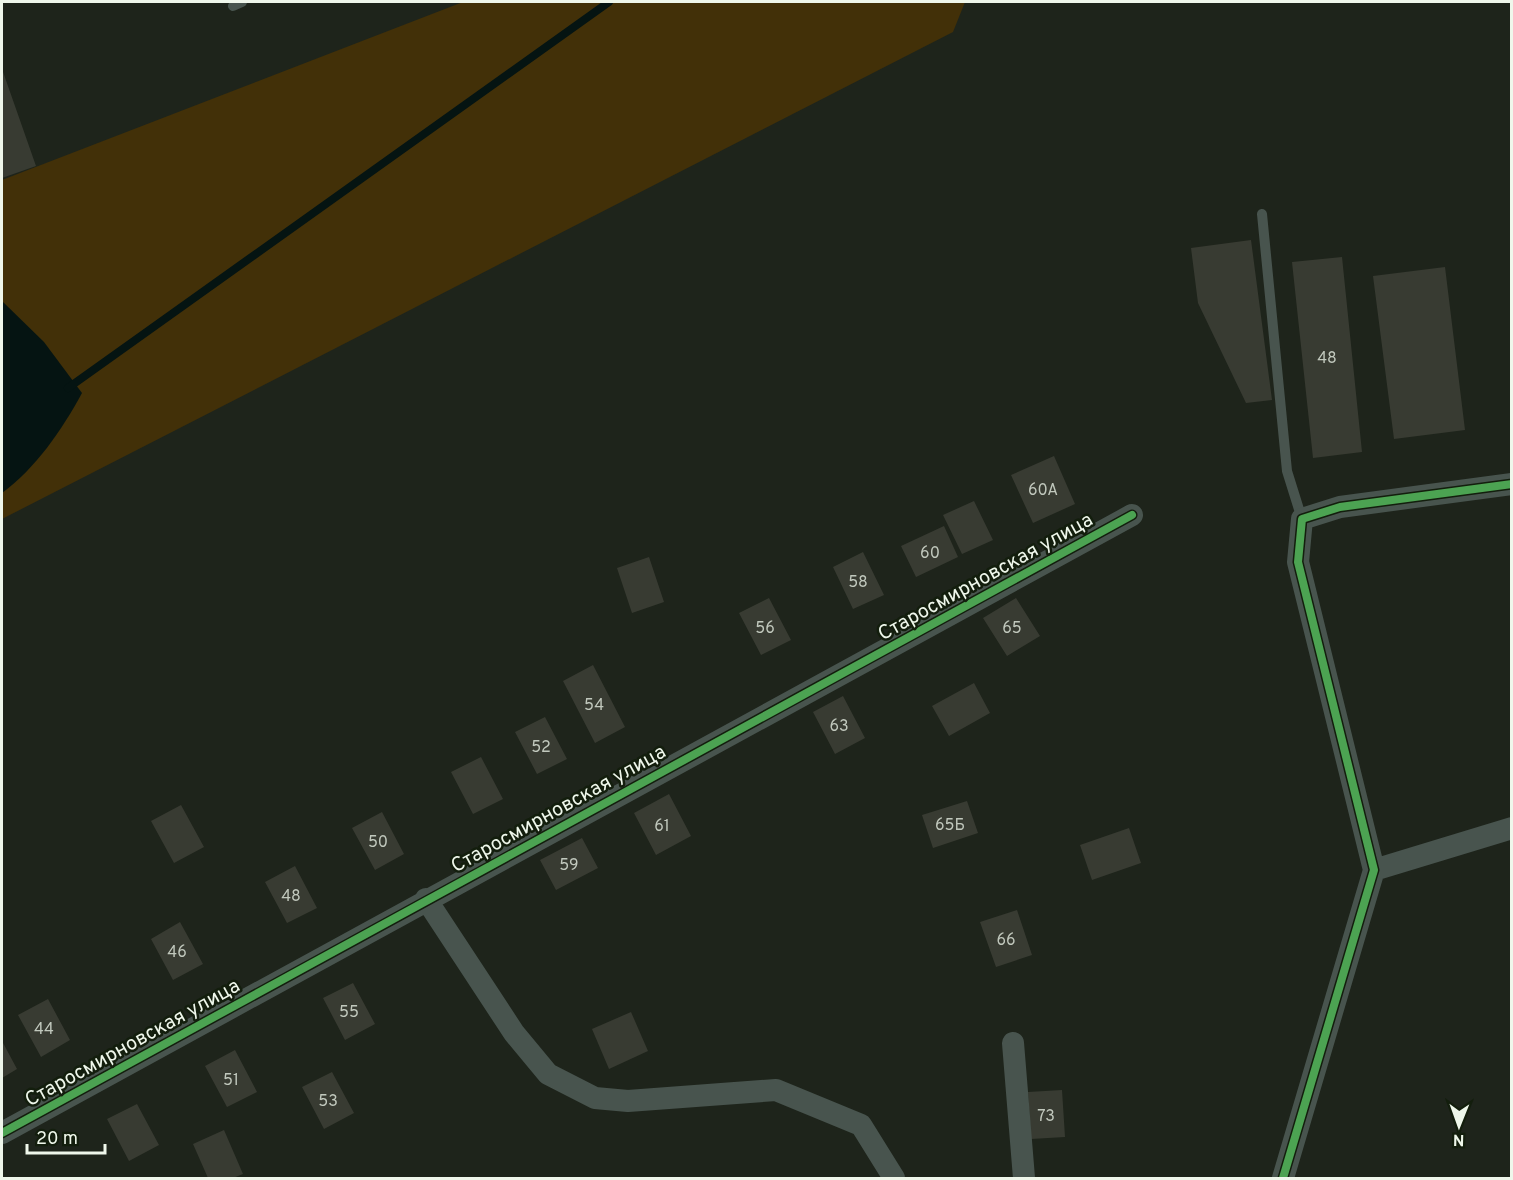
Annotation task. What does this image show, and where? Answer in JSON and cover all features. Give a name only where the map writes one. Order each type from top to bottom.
[{"type":"street","points":[[1283,1179],[1374,870],[1298,562],[1302,519],[1340,507],[1512,484]]},
{"type":"street","name":"Старосмирновская улица","points":[[2,1133],[426,899],[1132,515]]},
{"type":"street","points":[[1374,870],[1512,828]]},
{"type":"street","points":[[426,899],[514,1033],[548,1074],[595,1098],[617,1100],[776,1090],[861,1125],[894,1179]]},
{"type":"street","points":[[1013,1043],[1024,1179]]},
{"type":"lane","points":[[1262,214],[1287,471],[1302,519]]},
{"type":"shaded area","points":[[463,2],[965,2],[953,32],[2,519],[2,180]]},
{"type":"shaded area","points":[[2,301],[44,342],[82,393],[66,421],[37,461],[2,493]]},
{"type":"building","points":[[2,69],[36,166],[2,178]]},
{"type":"building","points":[[1251,240],[1272,400],[1246,403],[1198,303],[1191,248]]},
{"type":"building","points":[[1342,257],[1362,452],[1313,458],[1292,262]]},
{"type":"building","points":[[1445,267],[1465,430],[1394,439],[1373,276]]},
{"type":"building","points":[[1054,456],[1075,504],[1033,523],[1011,475]]},
{"type":"building","points":[[974,501],[993,540],[962,554],[943,515]]},
{"type":"building","points":[[944,526],[958,557],[916,577],[901,546]]},
{"type":"building","points":[[863,552],[884,595],[853,609],[833,567]]},
{"type":"building","points":[[649,557],[664,602],[632,613],[617,568]]},
{"type":"building","points":[[769,598],[791,640],[761,655],[739,613]]},
{"type":"building","points":[[1016,598],[1040,636],[1007,656],[983,618]]},
{"type":"building","points":[[593,665],[625,727],[595,743],[563,681]]},
{"type":"building","points":[[974,683],[990,713],[949,736],[932,706]]},
{"type":"building","points":[[843,696],[865,738],[835,754],[813,712]]},
{"type":"building","points":[[545,717],[567,759],[537,774],[515,732]]},
{"type":"building","points":[[481,757],[503,799],[473,814],[451,772]]},
{"type":"building","points":[[669,794],[691,836],[656,855],[634,813]]},
{"type":"building","points":[[967,801],[978,833],[933,848],[922,815]]},
{"type":"building","points":[[181,805],[204,847],[174,863],[151,821]]},
{"type":"building","points":[[382,812],[404,854],[375,870],[352,828]]},
{"type":"building","points":[[1129,828],[1141,863],[1092,880],[1080,845]]},
{"type":"building","points":[[582,838],[598,868],[556,890],[540,860]]},
{"type":"building","points":[[295,866],[317,908],[287,923],[265,882]]},
{"type":"building","points":[[1017,910],[1032,955],[996,967],[980,922]]},
{"type":"building","points":[[180,922],[203,964],[173,980],[151,939]]},
{"type":"building","points":[[353,983],[375,1024],[345,1040],[323,998]]},
{"type":"building","points":[[48,999],[70,1040],[41,1057],[18,1015]]},
{"type":"building","points":[[631,1012],[648,1051],[609,1069],[592,1029]]},
{"type":"building","points":[[2,1041],[17,1069],[2,1078]]},
{"type":"building","points":[[235,1050],[257,1092],[227,1107],[205,1066]]},
{"type":"building","points":[[332,1072],[354,1113],[324,1129],[302,1087]]},
{"type":"building","points":[[1062,1090],[1065,1137],[1031,1139],[1028,1092]]},
{"type":"building","points":[[137,1104],[159,1145],[129,1161],[107,1119]]},
{"type":"building","points":[[224,1130],[243,1174],[233,1178],[208,1178],[193,1144]]},
{"type":"waterway","points":[[68,388],[609,2]]},
{"type":"cycle path","points":[[1283,1178],[1374,870],[1298,562],[1302,519],[1340,507],[1512,484]]},
{"type":"cycle path","points":[[2,1133],[1132,515]]}]
